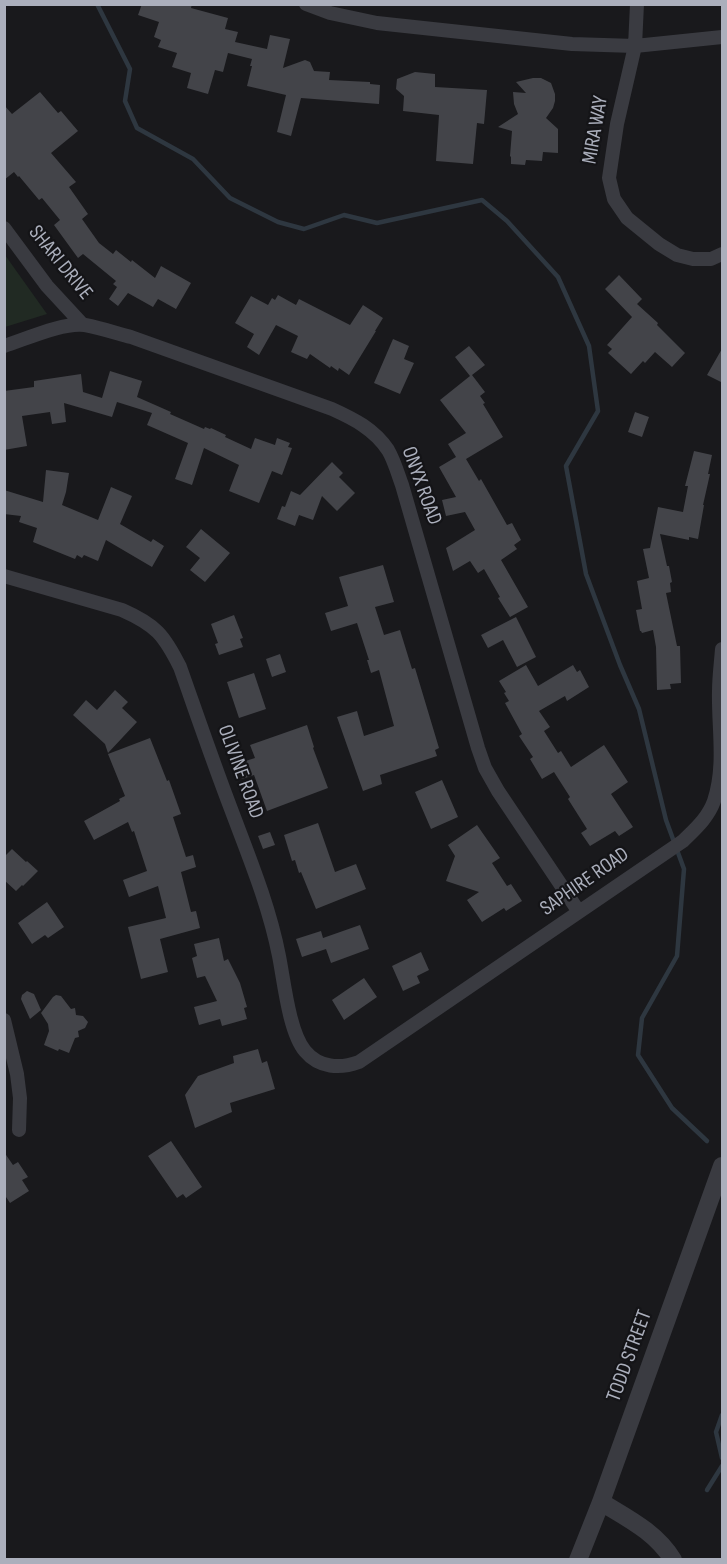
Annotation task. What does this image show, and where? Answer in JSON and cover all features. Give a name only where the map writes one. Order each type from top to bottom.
[{"type":"street","points":[[306,4],[377,23],[572,44],[635,45],[723,37]]},
{"type":"street","name":"MIRA WAY","points":[[637,4],[635,45],[617,124],[609,178],[614,199],[627,218],[659,244],[677,255],[693,259],[711,259],[723,254]]},
{"type":"street","name":"SHARI DRIVE","points":[[4,228],[47,286],[83,325]]},
{"type":"street","name":"ONYX ROAD","points":[[4,346],[62,327],[83,325],[130,337],[332,409],[356,420],[374,433],[389,451],[402,485],[485,768],[579,912]]},
{"type":"street","name":"OLIVINE ROAD","points":[[4,576],[123,610],[141,618],[156,629],[169,645],[180,668],[269,915],[290,1013],[299,1042],[304,1051],[320,1063],[340,1067]]},
{"type":"street","name":"SAPHIRE ROAD","points":[[340,1067],[359,1062],[683,841],[703,822],[714,801],[717,785],[721,746],[719,690],[723,649]]},
{"type":"street","points":[[4,1020],[17,1074],[20,1098],[19,1130]]},
{"type":"street","name":"TODD STREET","points":[[578,1560],[723,1166]]},
{"type":"street","points":[[601,1502],[640,1525],[666,1548],[673,1560]]},
{"type":"shaded area","points":[[5,255],[47,314],[5,327]]},
{"type":"building","points":[[142,4],[192,4],[191,8],[228,18],[225,29],[238,32],[235,42],[267,49],[270,35],[290,39],[283,68],[305,60],[310,62],[314,71],[330,72],[329,80],[370,82],[370,84],[380,85],[379,104],[301,98],[291,136],[277,132],[286,95],[247,86],[252,59],[228,53],[223,72],[215,70],[208,94],[187,88],[191,73],[172,67],[177,53],[158,47],[161,40],[154,37],[159,22],[138,15]]},
{"type":"building","points":[[415,72],[435,74],[435,87],[487,90],[484,124],[477,123],[473,164],[436,161],[439,115],[403,111],[404,96],[396,89],[397,79]]},
{"type":"building","points":[[541,78],[551,83],[555,94],[553,108],[546,118],[558,129],[558,153],[543,152],[542,161],[526,160],[525,165],[511,164],[512,131],[498,127],[518,114],[513,92],[526,93],[516,82]]},
{"type":"building","points":[[40,92],[78,131],[51,153],[76,182],[69,187],[88,214],[82,219],[99,243],[113,254],[116,250],[155,278],[161,266],[191,283],[176,309],[158,299],[153,307],[128,293],[118,306],[109,299],[117,287],[113,284],[116,281],[83,254],[78,258],[54,225],[60,220],[42,198],[39,200],[14,172],[4,180],[4,105],[12,114]]},
{"type":"building","points":[[619,275],[642,299],[637,304],[685,353],[672,367],[655,352],[631,374],[608,353],[612,349],[607,345],[632,317],[605,289]]},
{"type":"building","points":[[278,295],[296,305],[299,299],[350,325],[363,305],[383,318],[349,375],[339,368],[338,371],[331,366],[330,368],[310,354],[307,359],[291,352],[298,336],[276,325],[259,355],[247,347],[254,334],[235,323],[251,296],[268,305],[272,298],[275,300]]},
{"type":"building","points":[[393,339],[409,346],[404,359],[414,363],[400,394],[374,383]]},
{"type":"building","points":[[469,346],[485,365],[472,375],[485,392],[480,396],[485,403],[483,404],[503,437],[466,459],[479,481],[481,479],[507,525],[512,523],[521,540],[514,545],[517,549],[501,560],[528,607],[510,617],[484,569],[478,573],[470,561],[453,571],[446,548],[475,530],[465,512],[446,516],[442,500],[456,497],[439,467],[456,457],[448,444],[466,433],[440,400],[470,376],[455,357]]},
{"type":"building","points":[[723,347],[723,383],[707,375]]},
{"type":"building","points":[[110,371],[142,381],[137,397],[204,429],[205,427],[211,428],[251,449],[255,438],[275,445],[277,438],[290,443],[288,447],[292,448],[282,475],[272,471],[259,503],[229,491],[239,465],[204,448],[192,485],[175,479],[188,443],[147,425],[152,413],[117,402],[112,417],[64,403],[66,422],[52,424],[50,412],[22,416],[27,446],[4,450],[4,391],[34,387],[34,381],[81,374],[83,392],[102,398]]},
{"type":"building","points":[[635,412],[649,417],[642,437],[628,432]]},
{"type":"building","points":[[694,451],[712,455],[698,539],[689,537],[689,540],[660,534],[672,582],[670,583],[671,592],[666,593],[677,646],[680,646],[681,683],[670,684],[671,689],[657,690],[656,647],[653,630],[642,633],[640,631],[636,610],[642,609],[637,581],[649,578],[643,549],[650,548],[658,507],[683,512],[688,486],[685,486]]},
{"type":"building","points":[[332,462],[343,473],[339,477],[355,493],[337,511],[322,496],[313,520],[299,515],[295,526],[277,519],[291,491],[300,495]]},
{"type":"building","points":[[46,470],[69,473],[62,505],[98,520],[111,487],[132,496],[120,524],[151,542],[153,539],[164,546],[152,567],[106,540],[98,561],[84,555],[82,558],[77,555],[75,559],[33,542],[37,528],[19,522],[21,516],[4,514],[4,490],[43,502]]},
{"type":"building","points":[[201,529],[230,553],[205,582],[190,570],[200,558],[186,547]]},
{"type":"building","points":[[383,565],[394,602],[375,607],[384,635],[400,630],[412,669],[415,668],[439,748],[435,750],[437,756],[380,775],[382,784],[363,791],[337,717],[357,711],[364,736],[394,726],[379,670],[371,673],[357,623],[331,631],[325,613],[348,606],[339,577]]},
{"type":"building","points":[[234,615],[243,638],[240,639],[243,647],[219,655],[215,644],[218,643],[211,624]]},
{"type":"building","points":[[516,617],[536,657],[517,667],[503,640],[488,648],[481,635]]},
{"type":"building","points":[[280,654],[286,672],[272,677],[266,659]]},
{"type":"building","points":[[526,665],[538,686],[573,665],[577,672],[580,670],[589,687],[567,701],[565,696],[539,711],[550,727],[544,731],[558,753],[561,751],[571,767],[604,745],[628,782],[611,794],[633,827],[619,836],[615,831],[590,846],[581,833],[587,829],[554,772],[542,779],[530,759],[533,757],[519,736],[522,734],[505,703],[509,701],[499,681]]},
{"type":"building","points":[[254,673],[266,709],[239,718],[227,682]]},
{"type":"building","points":[[115,690],[128,702],[122,708],[137,722],[108,753],[105,744],[73,715],[86,700],[97,710]]},
{"type":"building","points":[[307,725],[328,788],[267,811],[254,775],[242,779],[236,764],[255,758],[250,745]]},
{"type":"building","points":[[150,738],[181,814],[173,817],[186,857],[193,855],[196,867],[181,872],[191,912],[196,911],[200,928],[160,939],[168,972],[141,979],[128,927],[166,918],[158,886],[129,897],[123,880],[147,871],[134,831],[132,832],[128,822],[94,840],[84,821],[125,796],[108,754]]},
{"type":"building","points":[[442,780],[458,817],[431,829],[415,792]]},
{"type":"building","points":[[318,823],[335,872],[356,864],[366,889],[316,909],[295,860],[292,861],[284,835]]},
{"type":"building","points":[[477,825],[500,858],[492,863],[507,886],[511,884],[522,901],[506,911],[504,908],[482,922],[467,900],[479,892],[446,881],[455,856],[448,845]]},
{"type":"building","points":[[270,832],[275,845],[263,849],[258,836]]},
{"type":"building","points":[[12,849],[38,871],[16,891],[4,880],[4,857]]},
{"type":"building","points":[[47,902],[64,927],[48,938],[45,935],[32,944],[18,923]]},
{"type":"building","points":[[360,925],[369,949],[331,963],[326,949],[302,957],[296,939],[321,931],[323,938]]},
{"type":"building","points":[[219,938],[224,961],[228,959],[240,983],[247,1007],[244,1008],[247,1019],[222,1026],[220,1019],[199,1025],[194,1007],[217,1001],[205,976],[197,978],[192,958],[197,956],[194,944]]},
{"type":"building","points":[[421,952],[429,970],[417,976],[420,983],[403,991],[392,966]]},
{"type":"building","points":[[364,978],[377,997],[344,1020],[332,1000]]},
{"type":"building","points":[[27,991],[34,994],[41,1010],[30,1019],[21,999]]},
{"type":"building","points":[[56,995],[61,996],[71,1009],[75,1008],[76,1015],[83,1016],[88,1022],[85,1028],[78,1031],[79,1037],[75,1038],[69,1053],[44,1045],[49,1031],[48,1024],[41,1013]]},
{"type":"building","points":[[258,1049],[262,1063],[267,1061],[275,1089],[230,1103],[232,1112],[195,1128],[185,1095],[198,1076],[234,1063],[233,1056]]},
{"type":"building","points":[[171,1141],[202,1187],[186,1198],[183,1194],[177,1198],[148,1156]]},
{"type":"building","points":[[4,1152],[13,1165],[18,1162],[28,1177],[22,1180],[29,1191],[10,1203],[4,1194]]},
{"type":"waterway","points":[[97,4],[130,69],[125,101],[137,128],[193,159],[230,198],[278,222],[304,229],[344,215],[377,223],[482,200],[507,221],[558,277],[589,346],[598,411],[566,466],[586,574],[639,709],[666,820],[684,869],[677,956],[642,1018],[638,1055],[672,1108],[707,1141]]},
{"type":"waterway","points":[[722,1415],[716,1432],[722,1458]]},
{"type":"waterway","points":[[707,1490],[722,1466]]}]
